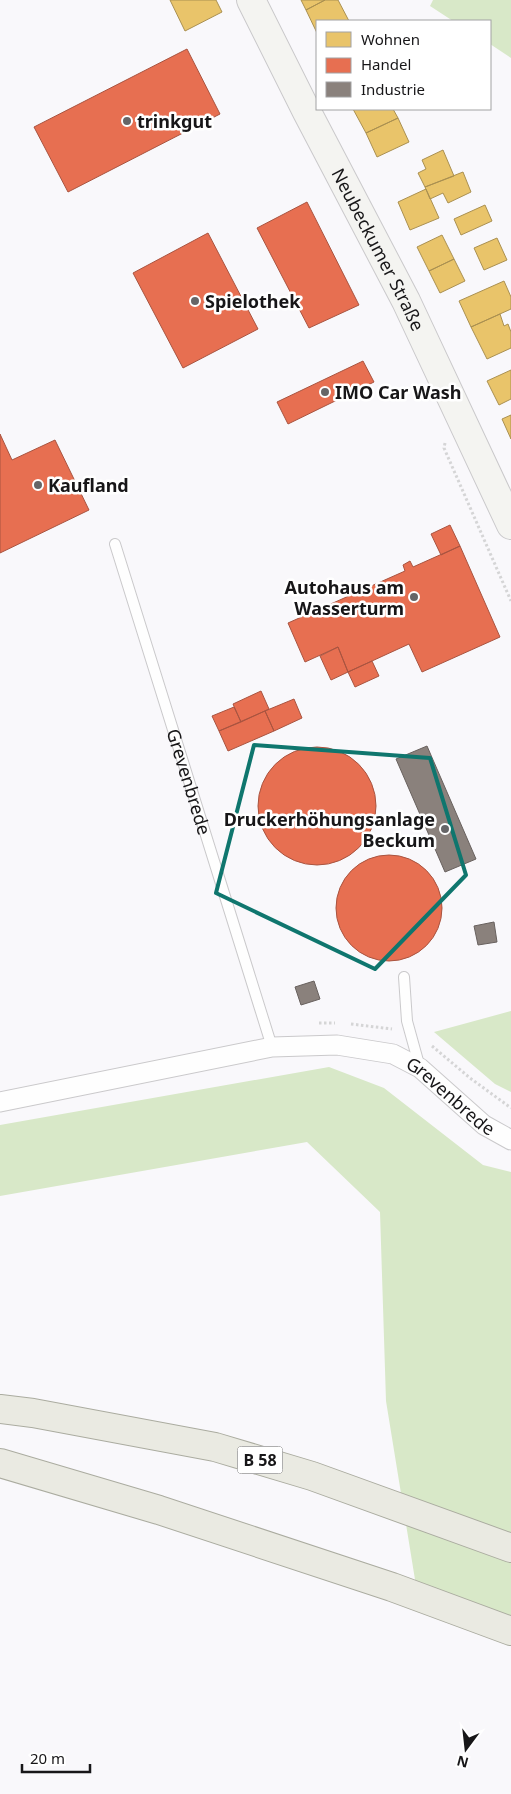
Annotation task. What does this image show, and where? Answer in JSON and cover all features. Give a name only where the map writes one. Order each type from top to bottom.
[{"type":"main road","name":"Neubeckumer Straße","points":[[251,0],[406,301],[507,507]]},
{"type":"main road","name":"B 58","points":[[0,1409],[33,1412],[215,1447],[312,1476],[511,1548]]},
{"type":"main road","points":[[0,1463],[159,1510],[392,1587],[511,1631]]},
{"type":"street","name":"Grevenbrede","points":[[0,1102],[272,1048],[337,1045],[393,1054],[420,1068],[484,1125],[511,1140]]},
{"type":"lane","name":"Grevenbrede","points":[[115,544],[272,1048]]},
{"type":"lane","points":[[404,977],[408,1021],[420,1068]]},
{"type":"highlighted area","points":[[254,745],[430,758],[466,875],[375,969],[216,893]]},
{"type":"green space","points":[[433,0],[511,0],[511,58],[491,45],[491,20],[451,20],[430,6]]},
{"type":"green space","points":[[511,1011],[511,1092],[495,1084],[434,1032]]},
{"type":"green space","points":[[329,1067],[384,1088],[483,1165],[511,1172],[511,1620],[418,1598],[386,1401],[380,1212],[307,1142],[0,1196],[0,1125]]},
{"type":"building: Wohnen","points":[[170,0],[216,0],[222,12],[185,31]]},
{"type":"building: Wohnen","points":[[301,0],[325,0],[306,10]]},
{"type":"building: Wohnen","points":[[325,0],[338,0],[348,20],[316,20],[316,31],[306,10]]},
{"type":"building: Wohnen","points":[[354,110],[394,110],[398,118],[366,133]]},
{"type":"building: Wohnen","points":[[398,118],[409,142],[377,157],[366,133]]},
{"type":"building: Wohnen","points":[[443,150],[454,176],[425,187],[418,173],[426,169],[422,160]]},
{"type":"building: Wohnen","points":[[463,172],[471,192],[448,203],[443,193],[430,199],[425,187]]},
{"type":"building: Wohnen","points":[[426,189],[439,218],[410,230],[398,202]]},
{"type":"building: Wohnen","points":[[485,205],[492,221],[461,235],[454,219]]},
{"type":"building: Wohnen","points":[[442,235],[454,259],[429,271],[417,247]]},
{"type":"building: Wohnen","points":[[497,238],[507,260],[484,270],[474,248]]},
{"type":"building: Wohnen","points":[[454,259],[465,281],[440,293],[429,271]]},
{"type":"building: Wohnen","points":[[504,281],[511,297],[511,309],[471,327],[459,301]]},
{"type":"building: Wohnen","points":[[500,314],[504,326],[508,324],[511,332],[511,348],[487,359],[471,327]]},
{"type":"building: Wohnen","points":[[511,370],[511,399],[499,405],[487,381]]},
{"type":"building: Wohnen","points":[[511,415],[511,439],[502,419]]},
{"type":"building: Handel","name":"trinkgut","points":[[187,49],[220,114],[68,192],[34,127]]},
{"type":"building: Handel","points":[[307,202],[359,305],[309,328],[257,228]]},
{"type":"building: Handel","name":"Spielothek","points":[[208,233],[258,329],[183,368],[133,273]]},
{"type":"building: Handel","name":"IMO Car Wash","points":[[363,361],[374,382],[288,424],[277,402]]},
{"type":"building: Handel","name":"Kaufland","points":[[0,434],[12,460],[55,440],[89,510],[0,553]]},
{"type":"building: Handel","points":[[450,525],[460,546],[441,555],[431,534]]},
{"type":"building: Handel","name":"Autohaus am Wasserturm","points":[[460,546],[500,637],[422,672],[409,644],[348,672],[338,647],[305,662],[288,623],[405,571],[403,565],[410,561],[413,567]]},
{"type":"building: Handel","points":[[338,647],[348,672],[331,680],[320,656]]},
{"type":"building: Handel","points":[[372,661],[379,676],[355,687],[348,672]]},
{"type":"building: Handel","points":[[261,691],[269,709],[241,722],[233,704]]},
{"type":"building: Handel","points":[[294,699],[302,718],[274,731],[265,711]]},
{"type":"building: Handel","points":[[234,707],[241,722],[219,731],[212,716]]},
{"type":"building: Handel","points":[[265,711],[274,731],[228,751],[219,731]]},
{"type":"building: Handel","points":[[317,747],[328,748],[350,757],[366,773],[375,795],[375,817],[366,839],[350,855],[328,864],[317,865],[306,864],[284,855],[268,839],[259,817],[258,806],[259,795],[268,773],[284,757],[306,748]]},
{"type":"building: Handel","points":[[389,855],[409,859],[427,870],[438,888],[442,908],[438,928],[427,946],[409,957],[389,961],[369,957],[351,946],[340,928],[336,908],[340,888],[351,870],[369,859]]},
{"type":"building: Industrie","name":"Druckerhöhungsanlage Beckum","points":[[427,746],[476,859],[445,872],[396,759]]},
{"type":"building: Industrie","points":[[494,922],[497,942],[478,945],[474,926]]},
{"type":"building: Industrie","points":[[314,981],[320,999],[301,1005],[295,987]]},
{"type":"place","name":"trinkgut","points":[[127,121]]},
{"type":"place","name":"Spielothek","points":[[195,301]]},
{"type":"place","name":"IMO Car Wash","points":[[325,392]]},
{"type":"place","name":"Kaufland","points":[[38,485]]},
{"type":"place","name":"Autohaus am Wasserturm","points":[[414,597]]},
{"type":"place","name":"Druckerhöhungsanlage Beckum","points":[[445,829]]}]
